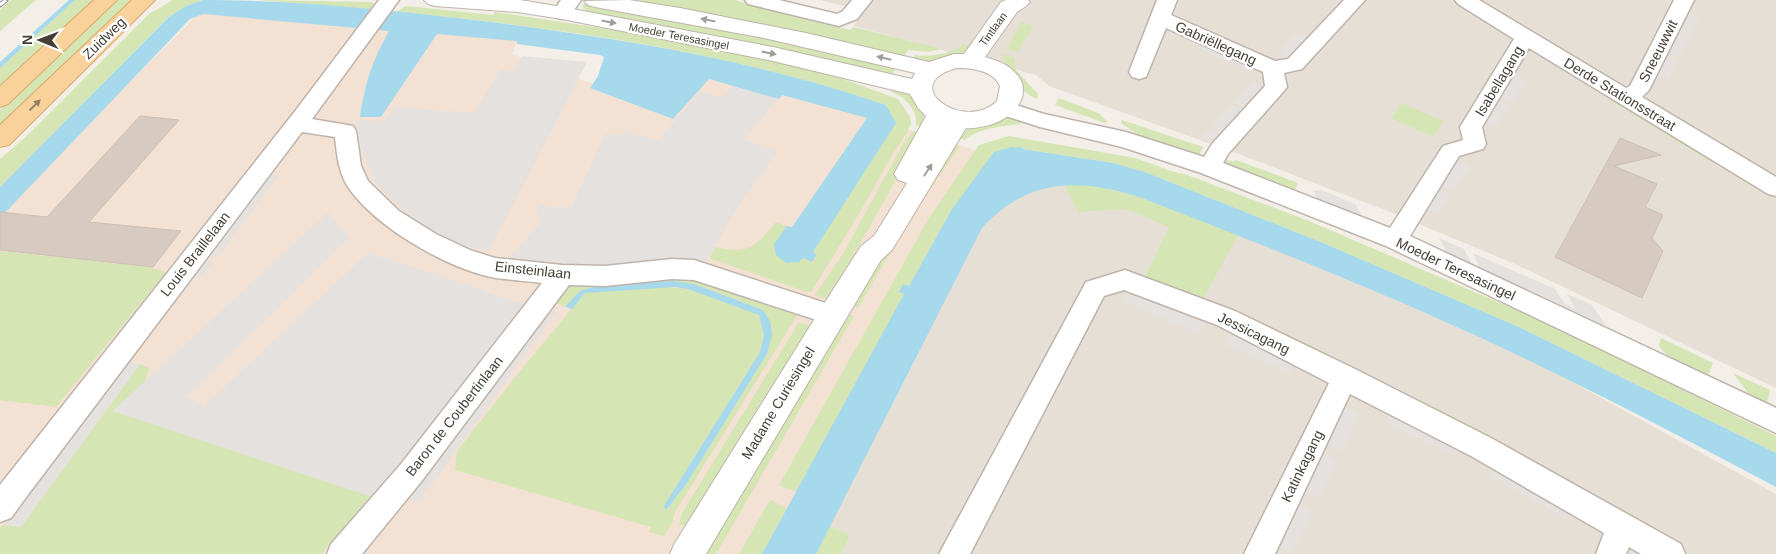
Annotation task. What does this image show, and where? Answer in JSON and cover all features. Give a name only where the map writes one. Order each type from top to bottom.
[{"type":"main road","name":"Zuidweg","points":[[0,98],[106,0]]},
{"type":"main road","name":"Zuidweg","points":[[0,139],[144,0]]},
{"type":"street","name":"Moeder Teresasingel","points":[[435,0],[517,6],[566,6],[894,81],[926,79]]},
{"type":"street","name":"Moeder Teresasingel","points":[[588,0],[666,12],[774,34],[926,79]]},
{"type":"street","points":[[755,0],[839,20],[850,14],[862,0]]},
{"type":"street","points":[[1209,167],[1220,149],[1276,87],[1273,68],[1296,64],[1356,0]]},
{"type":"street","name":"Sneeuwwit","points":[[1626,97],[1638,90],[1684,0]]},
{"type":"street","name":"Louis Braillelaan","points":[[0,508],[58,435],[388,1]]},
{"type":"street","name":"Tintlaan","points":[[971,61],[1009,7],[1020,1],[1020,13],[993,67]]},
{"type":"street","name":"Derde Stationsstraat","points":[[1477,3],[1526,36],[1776,188]]},
{"type":"street","name":"Gabriëllegang","points":[[1139,72],[1164,9],[1273,68]]},
{"type":"street","name":"Isabellagang","points":[[1395,240],[1451,151],[1475,144],[1471,127],[1526,36]]},
{"type":"street","points":[[971,61],[993,67],[1008,80],[1008,101],[985,118],[949,117],[925,103],[926,79],[946,63],[971,61]]},
{"type":"street","name":"Moeder Teresasingel","points":[[1008,101],[1040,120],[1126,140],[1209,167],[1395,240],[1776,421]]},
{"type":"street","name":"Madame Curiesingel","points":[[687,554],[832,314],[871,253],[883,243],[949,117]]},
{"type":"street","name":"Einsteinlaan","points":[[296,124],[345,131],[350,166],[359,186],[391,217],[427,240],[461,257],[494,268],[562,275],[605,276],[672,269],[694,270],[832,314]]},
{"type":"street","name":"Baron de Coubertinlaan","points":[[342,554],[411,473],[562,275]]},
{"type":"street","name":"Jessicagang","points":[[954,554],[1095,289],[1125,280],[1226,318],[1481,447],[1670,554]]},
{"type":"street","name":"Katinkagang","points":[[1259,554],[1345,378]]},
{"type":"street","points":[[1611,554],[1622,526]]},
{"type":"shaded area","points":[[819,0],[1776,0],[1776,388],[1515,264],[1390,212],[1236,153],[1049,86],[1036,75],[853,26],[865,11]]},
{"type":"shaded area","points":[[202,10],[519,39],[512,54],[671,113],[706,75],[782,92],[1006,159],[790,554],[0,554],[0,211]]},
{"type":"shaded area","points":[[1686,15],[1699,19],[1690,36],[1677,32]]},
{"type":"shaded area","points":[[1296,34],[1308,39],[1289,59],[1278,53]]},
{"type":"shaded area","points":[[1676,35],[1688,39],[1679,57],[1667,52]]},
{"type":"shaded area","points":[[1204,43],[1256,66],[1251,72],[1199,48]]},
{"type":"shaded area","points":[[522,56],[587,62],[489,251],[456,244],[439,237],[406,213],[377,185],[360,146],[358,120],[384,121],[395,107],[474,113],[500,70],[513,71]]},
{"type":"shaded area","points":[[1665,56],[1677,60],[1668,79],[1655,74]]},
{"type":"shaded area","points":[[1514,75],[1526,80],[1512,102],[1500,97]]},
{"type":"shaded area","points":[[1253,83],[1262,87],[1211,143],[1201,138],[1209,130],[1218,133],[1220,130],[1212,127],[1232,105],[1240,109],[1242,106],[1234,103]]},
{"type":"shaded area","points":[[732,85],[779,97],[744,140],[778,151],[737,208],[704,265],[637,263],[599,267],[557,266],[506,260],[541,223],[537,209],[539,205],[571,208],[605,134],[621,135],[627,131],[657,141],[701,91],[722,98]]},
{"type":"shaded area","points":[[1498,101],[1510,106],[1495,127],[1483,122]]},
{"type":"shaded area","points":[[1457,161],[1470,167],[1453,191],[1441,185]]},
{"type":"shaded area","points":[[1099,169],[1505,345],[1776,494],[1776,554],[790,554],[993,173]]},
{"type":"shaded area","points":[[267,174],[279,175],[218,257],[208,256],[204,261],[214,262],[203,277],[189,275]]},
{"type":"shaded area","points":[[1321,190],[1355,204],[1364,219],[1319,202],[1313,191]]},
{"type":"shaded area","points":[[1438,190],[1450,196],[1437,214],[1424,208]]},
{"type":"shaded area","points":[[328,212],[349,238],[187,397],[204,406],[368,253],[470,285],[498,297],[557,311],[419,502],[370,496],[113,411]]},
{"type":"shaded area","points":[[1439,238],[1464,249],[1471,263],[1479,267],[1473,253],[1555,289],[1564,303],[1575,309],[1567,294],[1592,305],[1606,326],[1448,255]]},
{"type":"shaded area","points":[[1128,291],[1202,323],[1197,333],[1122,301]]},
{"type":"shaded area","points":[[1230,334],[1294,362],[1290,373],[1226,345]]},
{"type":"shaded area","points":[[124,362],[140,364],[21,527],[3,525]]},
{"type":"shaded area","points":[[1343,406],[1359,415],[1342,451],[1325,443]]},
{"type":"shaded area","points":[[1390,411],[1462,444],[1458,456],[1386,423]]},
{"type":"shaded area","points":[[1320,451],[1337,460],[1318,499],[1301,490]]},
{"type":"shaded area","points":[[1497,464],[1572,506],[1567,519],[1491,476]]},
{"type":"shaded area","points":[[1295,503],[1312,512],[1291,554],[1275,545]]},
{"type":"green space","points":[[11,0],[36,0],[0,31],[0,10]]},
{"type":"green space","points":[[75,0],[93,0],[0,86],[0,68]]},
{"type":"green space","points":[[117,0],[133,0],[0,127],[0,110]]},
{"type":"green space","points":[[173,0],[203,0],[186,6],[169,17],[0,187],[0,159],[28,135],[149,14]]},
{"type":"green space","points":[[258,0],[372,2],[376,7],[374,10]]},
{"type":"green space","points":[[613,0],[734,0],[850,30],[853,27],[942,49],[928,52],[908,50],[903,58],[691,13]]},
{"type":"green space","points":[[586,3],[656,14],[897,66],[891,76],[588,12],[582,6]]},
{"type":"green space","points":[[406,6],[493,15],[495,12],[655,36],[818,70],[898,99],[910,117],[911,124],[811,292],[807,292],[709,258],[716,247],[736,250],[744,249],[757,243],[776,222],[787,226],[775,244],[813,262],[817,255],[813,253],[886,105],[827,86],[767,70],[644,44],[520,25],[396,12]]},
{"type":"green space","points":[[1021,22],[1033,26],[1018,52],[1007,49]]},
{"type":"green space","points":[[963,44],[974,46],[960,54],[944,59],[911,61],[915,55],[941,54],[954,50]]},
{"type":"green space","points":[[1004,54],[1015,58],[1015,69],[1038,94],[1037,99],[1025,92],[1014,81],[1006,67]]},
{"type":"green space","points":[[895,86],[917,102],[923,114],[924,127],[916,125],[915,114],[909,104],[891,92]]},
{"type":"green space","points":[[1059,98],[1098,113],[1108,122],[1105,123],[1055,105]]},
{"type":"green space","points":[[1619,99],[1713,158],[1708,160],[1613,102]]},
{"type":"green space","points":[[1402,103],[1443,121],[1433,137],[1391,118]]},
{"type":"green space","points":[[1015,117],[1023,119],[1020,124],[984,130],[965,140],[957,137],[976,126]]},
{"type":"green space","points":[[1122,120],[1203,147],[1198,157],[1139,135],[1121,123]]},
{"type":"green space","points":[[914,131],[921,133],[827,299],[815,295],[844,252],[903,144]]},
{"type":"green space","points":[[1009,136],[1135,158],[1187,175],[1309,221],[1558,328],[1776,436],[1776,453],[1519,327],[1323,243],[1145,172],[1113,163],[1017,148],[952,209],[909,286],[903,284],[905,294],[797,492],[779,485],[929,218],[979,145]]},
{"type":"green space","points":[[953,144],[960,146],[913,214],[858,308],[851,306]]},
{"type":"green space","points":[[1227,160],[1234,162],[1236,160],[1298,183],[1294,192],[1223,166]]},
{"type":"green space","points":[[1074,184],[1117,191],[1158,203],[1238,235],[1202,301],[1145,277],[1169,227],[1126,209],[1078,212],[1065,185]]},
{"type":"green space","points":[[0,251],[149,267],[166,272],[56,407],[0,400]]},
{"type":"green space","points":[[698,278],[798,314],[675,512],[672,523],[664,536],[649,532],[651,527],[455,470],[457,451],[585,293],[650,287],[686,289],[713,297],[759,315],[764,335],[760,352],[664,506],[663,508],[667,510],[687,483],[767,354],[770,321],[763,310],[694,284],[580,291],[565,307],[556,303],[571,286],[577,283]]},
{"type":"green space","points":[[847,313],[854,316],[716,554],[706,554]]},
{"type":"green space","points":[[799,322],[811,326],[691,524],[679,526],[682,513]]},
{"type":"green space","points":[[1661,338],[1713,363],[1708,375],[1668,355],[1659,345]]},
{"type":"green space","points":[[140,364],[149,368],[145,382],[114,411],[370,496],[321,554],[0,554],[0,528],[3,525],[21,527]]},
{"type":"green space","points":[[1733,373],[1770,390],[1767,403],[1748,393]]},
{"type":"green space","points":[[770,500],[787,508],[762,554],[739,554]]},
{"type":"green space","points":[[830,526],[850,535],[841,554],[816,554]]},
{"type":"water","points":[[69,0],[75,0],[0,68],[0,62]]},
{"type":"water","points":[[203,0],[308,4],[448,17],[585,35],[687,52],[787,75],[886,105],[896,123],[813,252],[817,255],[812,262],[803,258],[799,262],[786,263],[776,255],[774,244],[787,226],[792,227],[867,118],[782,95],[779,99],[709,79],[673,119],[590,88],[598,76],[604,57],[600,55],[517,44],[517,41],[437,34],[381,117],[360,117],[370,72],[389,31],[203,14],[190,19],[0,218],[0,187],[169,17],[186,6]]},
{"type":"water","points":[[1019,146],[1023,149],[1113,163],[1145,172],[1323,243],[1519,327],[1776,453],[1776,487],[1577,384],[1509,351],[1372,290],[1139,197],[1117,191],[1075,185],[1036,191],[1017,199],[982,228],[816,554],[762,554],[904,294],[899,292],[903,284],[909,286],[952,209],[994,152]]},
{"type":"water","points":[[673,281],[694,284],[763,310],[770,321],[772,334],[767,354],[687,483],[665,510],[664,506],[760,352],[764,335],[759,315],[688,289],[675,287],[585,293],[572,309],[565,307],[580,291],[600,285]]},
{"type":"building","points":[[140,116],[179,120],[89,222],[181,231],[153,267],[0,250],[0,212],[47,217]]},
{"type":"building","points":[[1620,138],[1661,155],[1614,166],[1657,184],[1645,207],[1663,215],[1652,238],[1663,251],[1642,298],[1555,257]]},
{"type":"railway","points":[[0,5],[6,0]]}]
